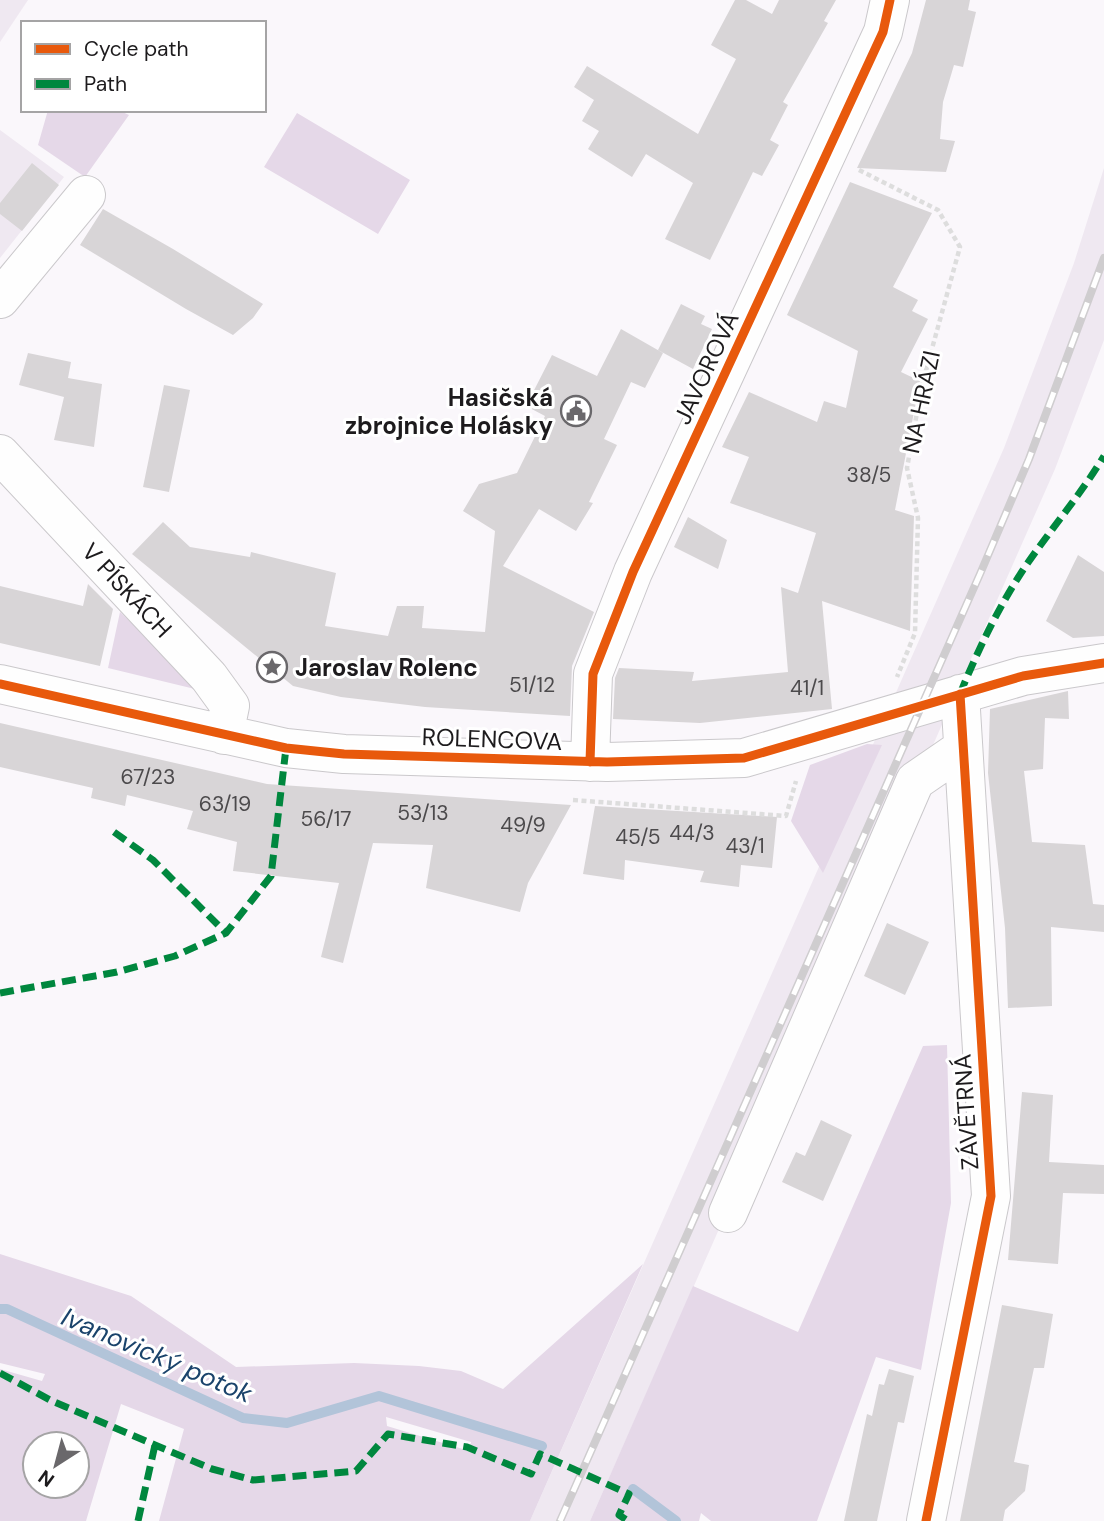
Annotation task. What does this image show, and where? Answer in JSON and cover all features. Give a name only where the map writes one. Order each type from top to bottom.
[{"type":"street","name":"JAVOROVÁ","points":[[590,762],[593,674],[623,597],[883,32],[890,0]]},
{"type":"street","points":[[0,299],[86,195]]},
{"type":"street","name":"V PÍSKÁCH","points":[[0,454],[209,677],[230,706],[224,735]]},
{"type":"street","name":"ROLENCOVA","points":[[0,684],[286,748],[344,754],[590,762],[744,758],[1023,676],[1104,663]]},
{"type":"street","name":"ZÁVĚTRNÁ","points":[[926,1521],[991,1196],[960,694]]},
{"type":"street","points":[[728,1213],[915,780],[963,748]]},
{"type":"shaded area","points":[[0,0],[28,0],[0,42]]},
{"type":"shaded area","points":[[47,112],[122,112],[129,115],[85,177],[38,145]]},
{"type":"shaded area","points":[[297,113],[410,180],[378,234],[264,167]]},
{"type":"shaded area","points":[[0,130],[64,177],[0,258]]},
{"type":"shaded area","points":[[1104,168],[1104,340],[1055,469],[590,1521],[530,1521],[1004,448],[1074,263]]},
{"type":"shaded area","points":[[120,612],[198,685],[199,690],[108,668]]},
{"type":"shaded area","points":[[867,744],[882,745],[823,873],[791,821],[810,765]]},
{"type":"shaded area","points":[[947,1045],[951,1203],[921,1370],[876,1357],[817,1521],[711,1521],[701,1513],[699,1521],[590,1521],[693,1286],[798,1332],[923,1046]]},
{"type":"shaded area","points":[[0,1254],[131,1296],[236,1367],[354,1363],[419,1366],[461,1371],[503,1389],[643,1264],[530,1521],[159,1521],[184,1429],[121,1404],[86,1521],[0,1521],[0,1369],[42,1381],[45,1374],[0,1363]],"holes":[[[386,1417],[471,1442],[466,1450],[387,1426]]]},
{"type":"building","points":[[735,0],[746,0],[772,14],[779,0],[836,0],[824,21],[828,23],[783,102],[788,105],[770,140],[779,145],[762,176],[753,172],[710,260],[665,239],[693,183],[646,154],[632,177],[588,149],[599,131],[582,121],[594,100],[574,87],[587,66],[698,134],[736,59],[711,45]]},
{"type":"building","points":[[926,0],[970,0],[968,10],[976,12],[963,67],[954,65],[943,102],[940,139],[955,141],[946,172],[857,168],[912,53]]},
{"type":"building","points":[[32,163],[59,185],[22,231],[0,214],[0,203]]},
{"type":"building","points":[[850,182],[932,213],[893,287],[918,300],[912,311],[928,319],[901,372],[920,381],[895,510],[914,516],[910,631],[822,601],[832,709],[700,723],[613,719],[615,678],[619,668],[694,672],[692,681],[788,672],[781,587],[798,593],[816,533],[730,503],[749,457],[722,447],[749,392],[817,422],[824,401],[846,408],[858,351],[787,315]]},
{"type":"building","points":[[103,209],[263,304],[253,318],[233,335],[186,309],[80,245]]},
{"type":"building","points":[[681,304],[705,316],[701,324],[712,329],[693,369],[658,350]]},
{"type":"building","points":[[621,329],[663,353],[645,388],[631,382],[604,439],[617,445],[589,502],[593,503],[576,531],[539,509],[503,566],[594,612],[572,666],[570,716],[425,707],[341,697],[293,686],[132,554],[163,522],[190,547],[250,557],[251,552],[336,573],[325,626],[388,636],[397,606],[424,606],[422,628],[485,632],[495,531],[463,511],[479,484],[517,473],[545,416],[526,406],[552,355],[597,376]]},
{"type":"building","points":[[28,353],[71,362],[68,378],[102,384],[94,447],[54,440],[64,397],[19,385]]},
{"type":"building","points":[[164,385],[190,390],[169,492],[143,487]]},
{"type":"building","points":[[688,517],[727,540],[718,569],[674,547]]},
{"type":"building","points":[[1078,555],[1104,572],[1104,636],[1073,638],[1046,621]]},
{"type":"building","points":[[88,584],[113,609],[100,666],[0,643],[0,586],[83,606]]},
{"type":"building","points":[[1068,691],[1069,719],[1045,718],[1043,769],[1024,771],[1032,842],[1085,845],[1093,904],[1104,905],[1104,932],[1051,927],[1052,1006],[1008,1008],[1005,928],[988,773],[990,709]]},
{"type":"building","points":[[0,723],[267,784],[571,805],[528,883],[520,912],[426,888],[433,845],[373,843],[343,963],[321,957],[339,883],[233,871],[237,842],[187,829],[193,811],[127,795],[125,806],[91,798],[93,788],[0,767]]},
{"type":"building","points":[[595,806],[777,817],[772,868],[741,865],[739,887],[700,882],[704,871],[625,860],[624,880],[583,874]]},
{"type":"building","points":[[887,923],[929,942],[905,995],[864,976]]},
{"type":"building","points":[[1022,1092],[1053,1095],[1049,1162],[1104,1165],[1104,1194],[1063,1193],[1058,1264],[1008,1260]]},
{"type":"building","points":[[821,1120],[852,1135],[823,1201],[782,1182],[796,1152],[805,1156]]},
{"type":"building","points":[[1002,1305],[1053,1314],[1044,1368],[1034,1368],[1014,1462],[1029,1465],[1025,1491],[1005,1510],[1003,1521],[960,1521]]},
{"type":"building","points":[[889,1369],[914,1376],[904,1423],[898,1422],[877,1521],[844,1521],[867,1414],[872,1416],[879,1384],[884,1385]]},
{"type":"waterway","name":"Ivanovický potok","points":[[0,1309],[7,1309],[243,1418],[287,1423],[379,1396],[542,1446]]},
{"type":"waterway","name":"Ivanovický potok","points":[[633,1489],[676,1521]]},
{"type":"railway","points":[[560,1521],[980,574],[1029,459],[1104,258]]},
{"type":"marked path","points":[[960,694],[988,630],[1014,585],[1104,456]]},
{"type":"marked path","points":[[0,993],[117,972],[175,956],[226,933],[271,876],[286,748]]},
{"type":"marked path","points":[[114,832],[153,860],[226,933]]},
{"type":"marked path","points":[[0,1373],[52,1401],[155,1445],[212,1469],[253,1480],[356,1471],[388,1434],[467,1447],[531,1474],[540,1454],[629,1494],[619,1515],[628,1521]]},
{"type":"marked path","points":[[138,1521],[155,1445]]},
{"type":"cycle path","points":[[590,762],[593,674],[633,572],[883,32],[890,0]]},
{"type":"cycle path","points":[[0,684],[286,748],[344,754],[607,762],[744,758],[1023,676],[1104,663]]},
{"type":"cycle path","points":[[926,1521],[991,1196],[960,694]]},
{"type":"place","name":"Hasičská zbrojnice Holásky","points":[[576,411]]},
{"type":"place","name":"Jaroslav Rolenc","points":[[272,667]]}]
